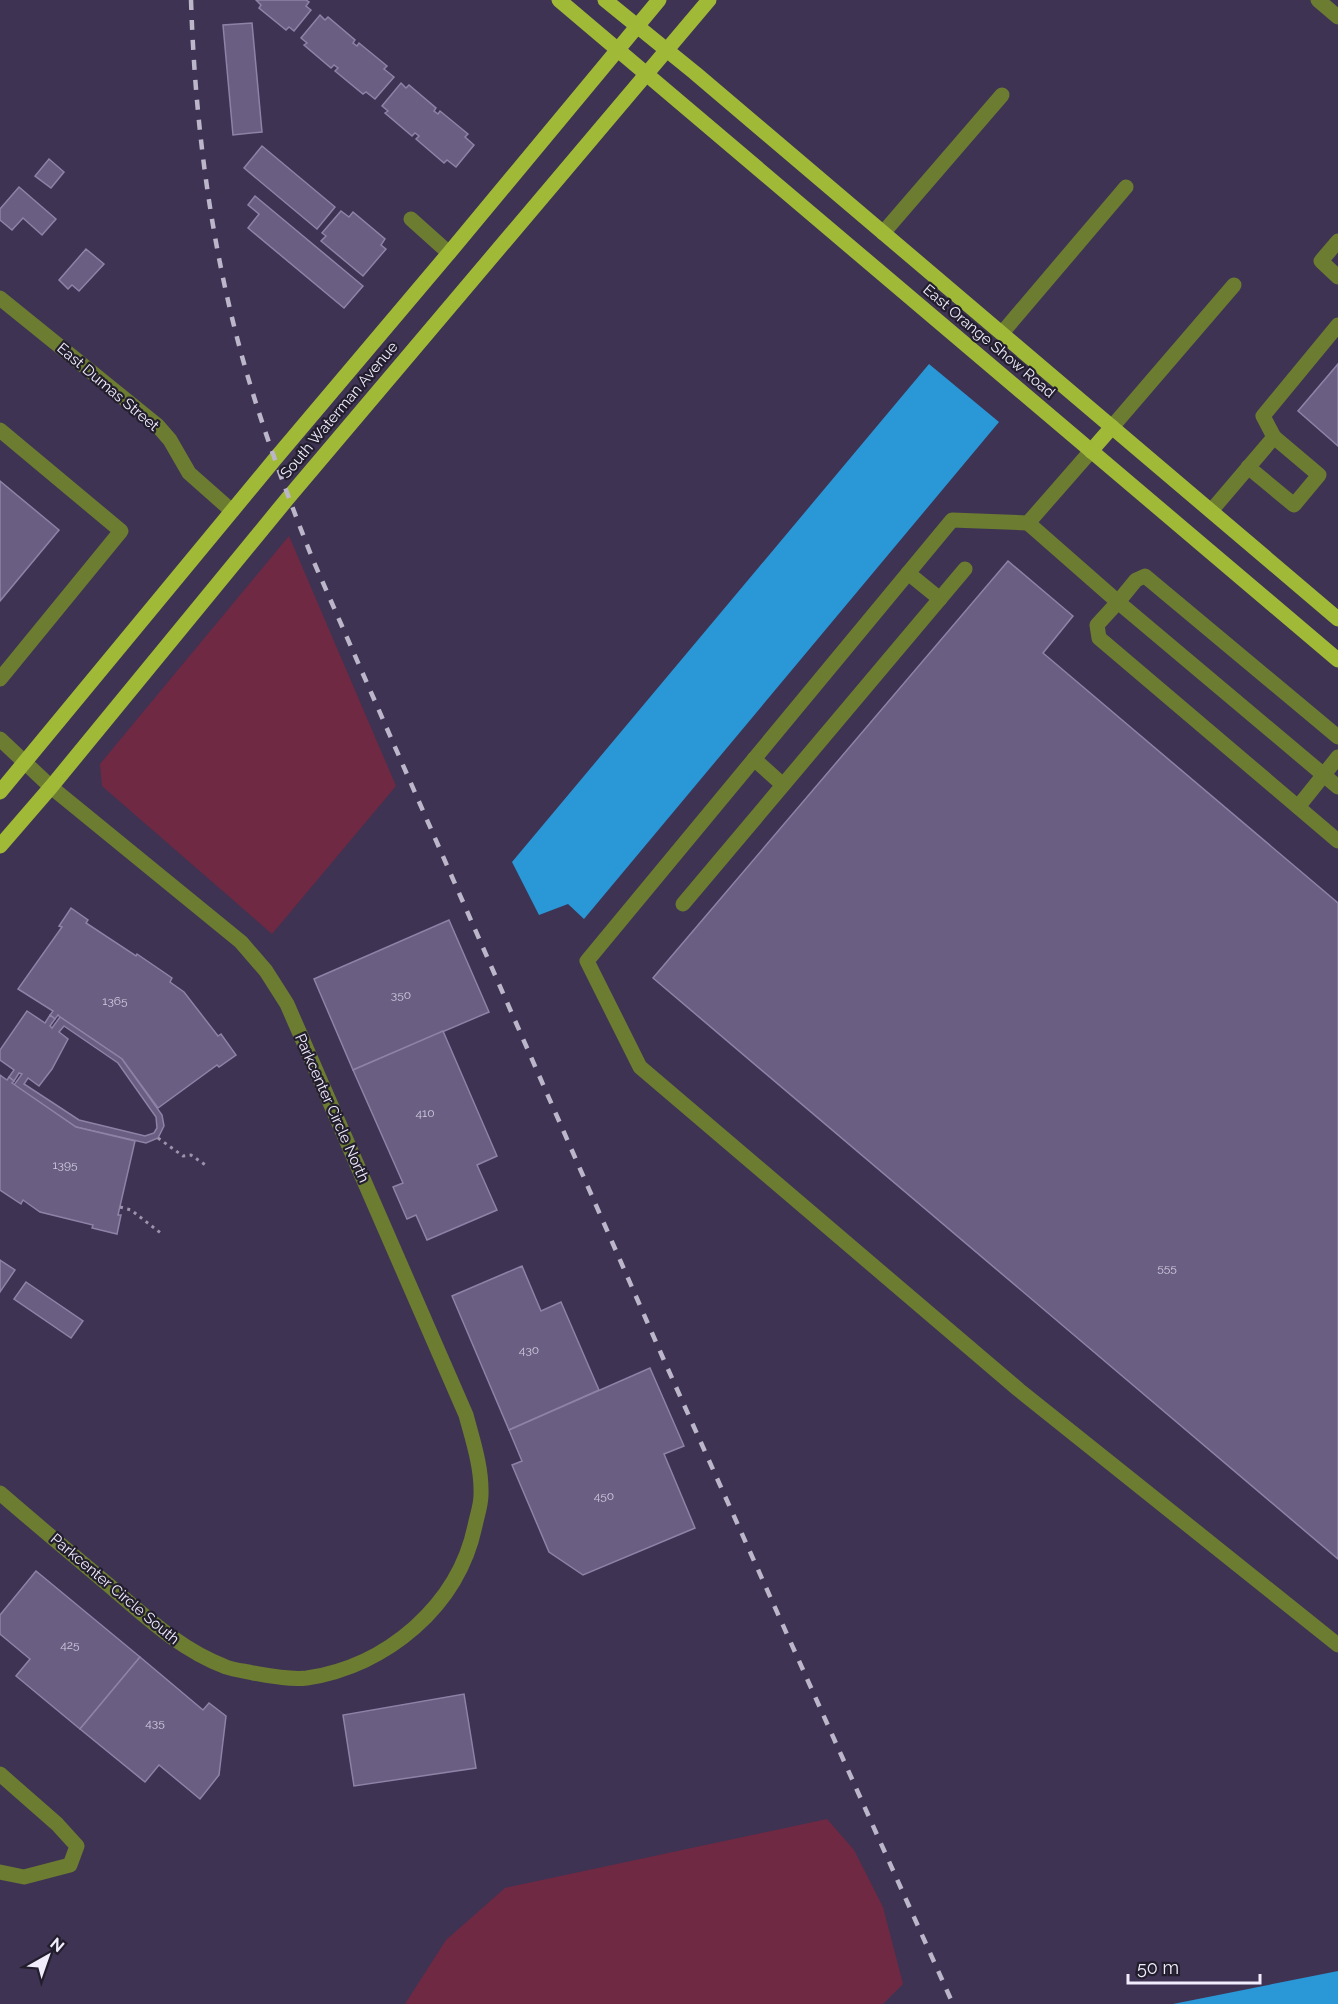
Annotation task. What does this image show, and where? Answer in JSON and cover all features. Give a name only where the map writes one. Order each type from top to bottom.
[{"type":"main road","name":"East Orange Show Road","points":[[559,0],[1338,660]]},
{"type":"main road","name":"East Orange Show Road","points":[[605,0],[883,232],[1338,619]]},
{"type":"main road","name":"South Waterman Avenue","points":[[0,792],[659,0]]},
{"type":"main road","name":"South Waterman Avenue","points":[[0,846],[288,498],[710,0]]},
{"type":"main road","points":[[1091,451],[1112,427]]},
{"type":"street","points":[[1317,0],[1338,17]]},
{"type":"street","points":[[883,232],[1002,95]]},
{"type":"street","points":[[1002,333],[1126,187]]},
{"type":"street","points":[[411,219],[449,253]]},
{"type":"street","points":[[1338,241],[1321,261],[1338,277]]},
{"type":"street","points":[[1112,427],[1234,285]]},
{"type":"street","name":"East Dumas Street","points":[[0,298],[157,425],[170,440],[189,473],[232,511]]},
{"type":"street","points":[[1248,467],[1294,505],[1319,475],[1274,437],[1263,416],[1338,325]]},
{"type":"street","points":[[0,430],[121,531],[0,679]]},
{"type":"street","points":[[1211,511],[1274,437]]},
{"type":"street","points":[[1028,524],[1091,451]]},
{"type":"street","points":[[1338,787],[1028,524],[952,519],[587,961],[640,1067],[1019,1390],[1338,1645]]},
{"type":"street","points":[[683,904],[965,569]]},
{"type":"street","points":[[908,573],[940,599]]},
{"type":"street","points":[[1338,737],[1145,576],[1136,580],[1097,626],[1099,638],[1338,841]]},
{"type":"street","name":"Parkcenter Circle North","points":[[0,739],[51,787],[241,942],[266,971],[287,1004],[466,1415],[478,1460],[481,1496],[470,1549]]},
{"type":"street","points":[[1298,807],[1338,757]]},
{"type":"street","points":[[754,759],[783,786]]},
{"type":"street","name":"Parkcenter Circle South","points":[[0,1493],[164,1632],[194,1653],[228,1668],[271,1676],[306,1678],[349,1667],[387,1650],[416,1628],[445,1595],[470,1549]]},
{"type":"street","points":[[0,1774],[57,1824],[77,1846],[70,1865],[24,1877],[0,1872]]},
{"type":"path","points":[[158,1138],[183,1156],[191,1155],[207,1166]]},
{"type":"path","points":[[120,1207],[131,1210],[162,1234]]},
{"type":"shaded area","points":[[289,536],[396,786],[272,934],[102,786],[100,764]]},
{"type":"shaded area","points":[[827,1819],[854,1850],[883,1907],[903,1984],[883,2004],[405,2004],[446,1940],[505,1888]]},
{"type":"water","points":[[929,364],[999,422],[584,919],[568,904],[539,915],[512,862]]},
{"type":"water","points":[[1338,1971],[1338,2004],[1173,2004]]},
{"type":"building","points":[[256,0],[306,0],[309,2],[306,6],[311,10],[294,31],[289,27],[286,30],[259,8],[261,5]]},
{"type":"building","points":[[320,15],[325,20],[328,17],[355,40],[353,43],[357,46],[359,43],[387,66],[384,69],[394,77],[375,99],[366,92],[363,94],[335,71],[338,68],[334,65],[331,68],[304,45],[307,43],[301,38]]},
{"type":"building","points":[[252,23],[262,132],[233,135],[223,25]]},
{"type":"building","points":[[401,83],[406,88],[409,85],[436,108],[434,111],[438,114],[440,111],[468,134],[465,137],[474,145],[456,167],[447,160],[444,163],[416,139],[419,136],[415,133],[412,136],[385,113],[388,111],[382,106]]},
{"type":"building","points":[[262,146],[335,207],[317,229],[244,168]]},
{"type":"building","points":[[49,159],[64,172],[51,188],[35,176]]},
{"type":"building","points":[[19,187],[56,219],[42,235],[23,218],[12,230],[0,220],[0,209]]},
{"type":"building","points":[[255,196],[363,286],[344,308],[248,228],[259,214],[248,205]]},
{"type":"building","points":[[341,211],[349,217],[353,212],[385,239],[381,245],[386,249],[363,276],[321,241],[326,236],[322,233]]},
{"type":"building","points":[[86,249],[104,264],[79,291],[72,285],[68,289],[59,280]]},
{"type":"building","points":[[1338,364],[1338,446],[1298,411]]},
{"type":"building","points":[[0,481],[59,530],[0,601]]},
{"type":"building","points":[[1008,561],[1073,616],[1043,653],[1338,903],[1338,1559],[653,978]]},
{"type":"building","points":[[71,908],[88,920],[86,923],[172,978],[170,982],[184,992],[236,1055],[219,1067],[217,1065],[158,1108],[122,1059],[58,1015],[55,1019],[50,1015],[53,1011],[18,989],[62,927],[59,926]]},
{"type":"building","points":[[449,920],[489,1012],[353,1070],[314,979]]},
{"type":"building","points":[[27,1011],[45,1023],[50,1015],[55,1019],[50,1026],[52,1028],[60,1017],[122,1059],[162,1115],[164,1126],[158,1138],[146,1143],[76,1127],[14,1085],[22,1074],[19,1073],[14,1081],[9,1077],[14,1070],[0,1060],[0,1050]],"holes":[[[64,1026],[118,1063],[156,1117],[157,1128],[154,1133],[145,1136],[79,1120],[24,1084],[28,1078],[39,1086],[52,1069],[68,1039],[59,1032]]]},
{"type":"building","points":[[443,1031],[497,1156],[477,1165],[497,1210],[427,1240],[416,1215],[407,1219],[393,1187],[403,1183],[353,1070]]},
{"type":"building","points":[[0,1075],[7,1080],[9,1077],[14,1081],[12,1083],[76,1127],[135,1141],[118,1215],[121,1215],[117,1234],[92,1228],[93,1225],[40,1212],[23,1200],[21,1204],[0,1190]]},
{"type":"building","points":[[0,1260],[15,1270],[0,1292]]},
{"type":"building","points":[[522,1266],[541,1311],[561,1302],[599,1390],[509,1430],[452,1296]]},
{"type":"building","points":[[26,1282],[83,1321],[71,1338],[14,1299]]},
{"type":"building","points":[[650,1368],[684,1446],[664,1454],[695,1528],[583,1575],[549,1552],[512,1465],[522,1461],[509,1430]]},
{"type":"building","points":[[36,1571],[140,1657],[80,1729],[16,1676],[30,1659],[0,1634],[0,1615]]},
{"type":"building","points":[[140,1657],[203,1710],[209,1703],[226,1716],[219,1775],[200,1799],[159,1765],[145,1782],[80,1729]]},
{"type":"building","points":[[464,1694],[476,1768],[354,1786],[343,1715]]},
{"type":"railway","points":[[191,0],[201,139],[223,277],[252,392],[294,513],[663,1358],[953,2004]]}]
